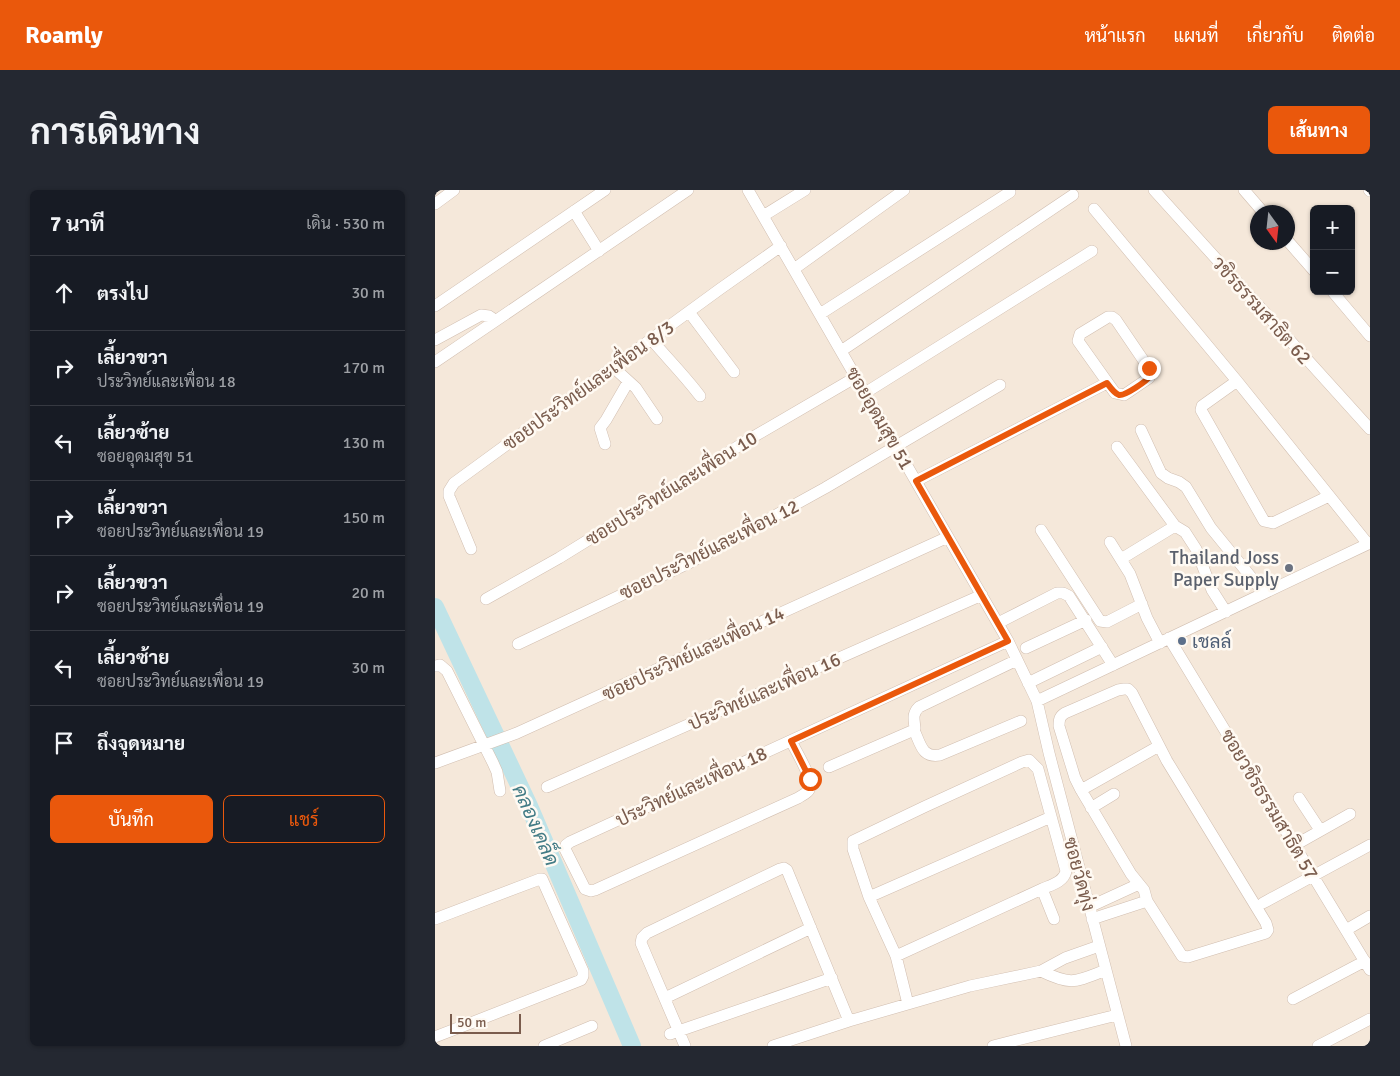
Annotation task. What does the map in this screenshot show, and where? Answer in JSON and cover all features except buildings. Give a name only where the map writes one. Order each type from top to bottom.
[{"type":"street","points":[[435,204],[454,190]]},
{"type":"street","points":[[435,306],[605,190]]},
{"type":"street","points":[[436,357],[495,320],[688,190]]},
{"type":"street","name":"ซอยอุดมสุข 51","points":[[748,190],[998,623],[1037,701]]},
{"type":"street","points":[[763,216],[805,190]]},
{"type":"street","points":[[794,269],[904,190]]},
{"type":"street","name":"วชิรธรรมสาธิต 62","points":[[1154,190],[1370,429]]},
{"type":"street","points":[[1244,190],[1257,205]]},
{"type":"street","points":[[820,314],[1010,192]]},
{"type":"street","points":[[841,351],[1073,196]]},
{"type":"street","points":[[1037,701],[1369,543],[1094,209]]},
{"type":"street","points":[[574,211],[599,251]]},
{"type":"street","name":"ซอยประวิทย์และเพื่อน 8/3","points":[[471,549],[451,500],[449,491],[454,483],[781,246]]},
{"type":"street","points":[[1295,249],[1310,266]]},
{"type":"street","points":[[865,393],[1093,251]]},
{"type":"street","points":[[1335,295],[1370,336]]},
{"type":"street","points":[[689,312],[734,372]]},
{"type":"street","points":[[436,338],[481,315],[489,316],[495,320]]},
{"type":"street","points":[[1110,317],[1116,320],[1149,368],[1150,373],[1149,378],[1124,395],[1115,393],[1107,383],[1079,344],[1078,338],[1080,334],[1110,317]]},
{"type":"street","points":[[651,339],[684,374],[700,396]]},
{"type":"street","points":[[613,367],[636,388],[657,419]]},
{"type":"street","name":"ซอยประวิทย์และเพื่อน 10","points":[[487,599],[566,553],[748,440],[856,377]]},
{"type":"street","points":[[1237,381],[1202,406],[1201,410],[1264,521],[1273,523],[1329,496]]},
{"type":"street","points":[[605,444],[599,428],[606,420],[628,382]]},
{"type":"street","points":[[916,481],[1107,383]]},
{"type":"street","name":"ซอยประวิทย์และเพื่อน 12","points":[[518,644],[691,562],[825,488],[1000,386]]},
{"type":"street","points":[[1141,430],[1161,474],[1186,487],[1211,528],[1264,593]]},
{"type":"street","points":[[1117,446],[1175,526],[1185,532],[1196,548],[1212,590],[1226,612]]},
{"type":"street","points":[[1121,559],[1175,526]]},
{"type":"street","points":[[1041,530],[1100,621],[1107,622],[1142,604]]},
{"type":"street","name":"ซอยประวิทย์และเพื่อน 14","points":[[435,763],[517,733],[948,536]]},
{"type":"street","name":"ซอยวชิรธรรมสาธิต 57","points":[[1110,542],[1130,574],[1147,618],[1165,641],[1295,845],[1367,965]]},
{"type":"street","points":[[998,623],[1057,593],[1063,593],[1069,596],[1086,620],[1113,665]]},
{"type":"street","name":"ประวิทย์และเพื่อน 16","points":[[547,787],[981,595]]},
{"type":"street","points":[[1026,648],[1086,620]]},
{"type":"street","name":"ประวิทย์และเพื่อน 18","points":[[791,741],[810,779],[808,792],[591,891],[585,888],[565,849],[566,845],[791,741],[1008,641]]},
{"type":"street","points":[[1028,682],[1102,647]]},
{"type":"street","points":[[1017,660],[919,707],[913,717],[914,730],[926,753],[931,756],[940,755],[1021,721]]},
{"type":"street","points":[[435,666],[440,665],[447,671],[497,772],[500,791]]},
{"type":"street","points":[[1128,689],[1132,693],[1159,746],[1267,923],[1268,930],[1266,934],[1188,958],[1179,953],[1147,901],[1144,890],[1131,874],[1081,790],[1075,778],[1059,726],[1059,719],[1065,713],[1118,690],[1128,689]]},
{"type":"street","name":"ซอยวัดทุ่ง","points":[[1037,701],[1126,1046]]},
{"type":"street","points":[[829,767],[914,730]]},
{"type":"street","points":[[1081,790],[1159,746]]},
{"type":"street","points":[[896,956],[1062,879],[1066,873],[1038,769],[1029,760],[923,807],[853,841],[853,848],[869,897],[896,956],[908,1004]]},
{"type":"street","points":[[1091,808],[1114,794]]},
{"type":"street","points":[[1299,798],[1321,830]]},
{"type":"street","points":[[1295,845],[1350,814]]},
{"type":"street","points":[[869,897],[1051,817]]},
{"type":"street","points":[[1263,903],[1370,845]]},
{"type":"street","points":[[685,1046],[674,1033],[665,998],[641,943],[642,938],[647,933],[784,868],[787,870],[849,1021]]},
{"type":"street","points":[[435,919],[540,879],[583,971],[581,980],[435,1037]]},
{"type":"street","points":[[1089,907],[1139,884]]},
{"type":"street","points":[[1042,889],[1054,919]]},
{"type":"street","points":[[1092,919],[1147,901]]},
{"type":"street","points":[[1346,930],[1370,916]]},
{"type":"street","points":[[665,998],[811,928]]},
{"type":"street","points":[[773,1046],[849,1021],[970,986],[1041,971],[1065,958],[1099,946]]},
{"type":"street","points":[[1293,999],[1367,965]]},
{"type":"street","points":[[1041,971],[1064,981],[1071,981],[1106,970]]},
{"type":"street","points":[[674,1033],[832,978]]},
{"type":"street","points":[[993,1046],[1117,1015]]},
{"type":"street","points":[[1318,1046],[1370,1020]]},
{"type":"street","points":[[551,1045],[592,1026]]},
{"type":"shaded area","points":[[435,190],[1370,190],[1370,1046],[435,1046]]},
{"type":"waterway","name":"คลองเคล็ด","points":[[435,607],[529,806],[632,1046]]},
{"type":"place","name":"Thailand Joss Paper Supply","points":[[1289,568]]},
{"type":"place","name":"เชลล์","points":[[1182,641]]},
{"type":"route","points":[[810,779],[791,741],[1008,641],[916,481],[1107,383],[1115,393],[1127,394],[1149,378],[1149,368]]}]
